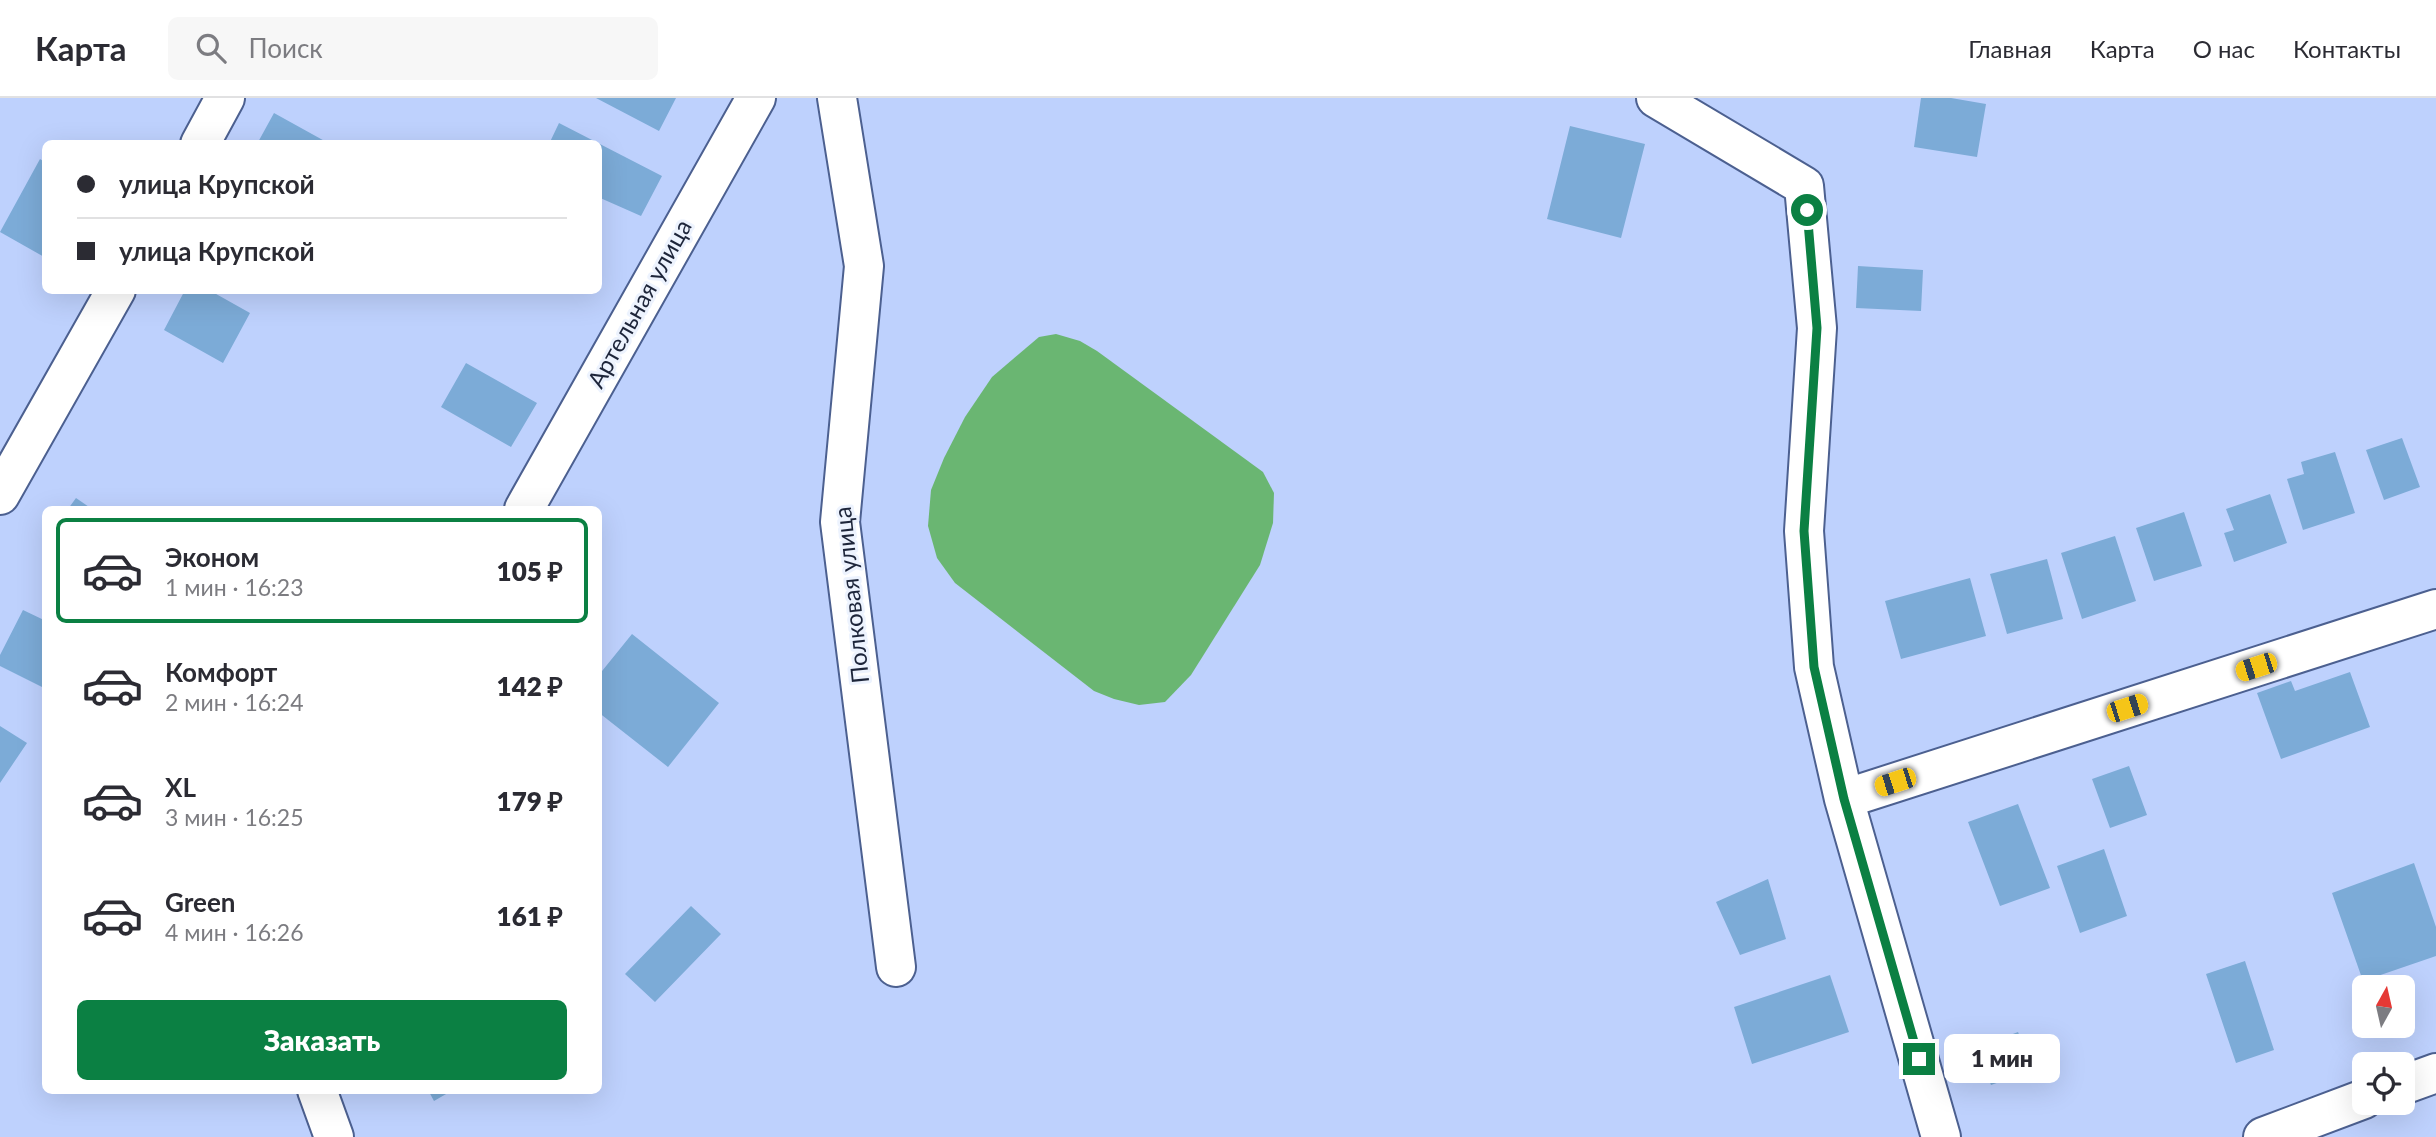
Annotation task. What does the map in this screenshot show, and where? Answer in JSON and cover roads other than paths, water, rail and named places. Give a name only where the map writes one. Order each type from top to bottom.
[{"type":"street","points":[[202,140],[225,98]]},
{"type":"street","name":"Артельная улица","points":[[526,506],[756,98]]},
{"type":"street","name":"Полковая улица","points":[[837,98],[864,266],[840,522],[896,967]]},
{"type":"street","points":[[1656,98],[1804,186],[1817,328],[1804,531],[1814,667],[1844,799],[1941,1137]]},
{"type":"street","points":[[0,495],[114,294]]},
{"type":"street","points":[[1844,799],[2436,609]]},
{"type":"street","points":[[2415,1081],[2436,1073]]},
{"type":"street","points":[[318,1094],[334,1137]]},
{"type":"street","points":[[2263,1137],[2352,1104]]}]
